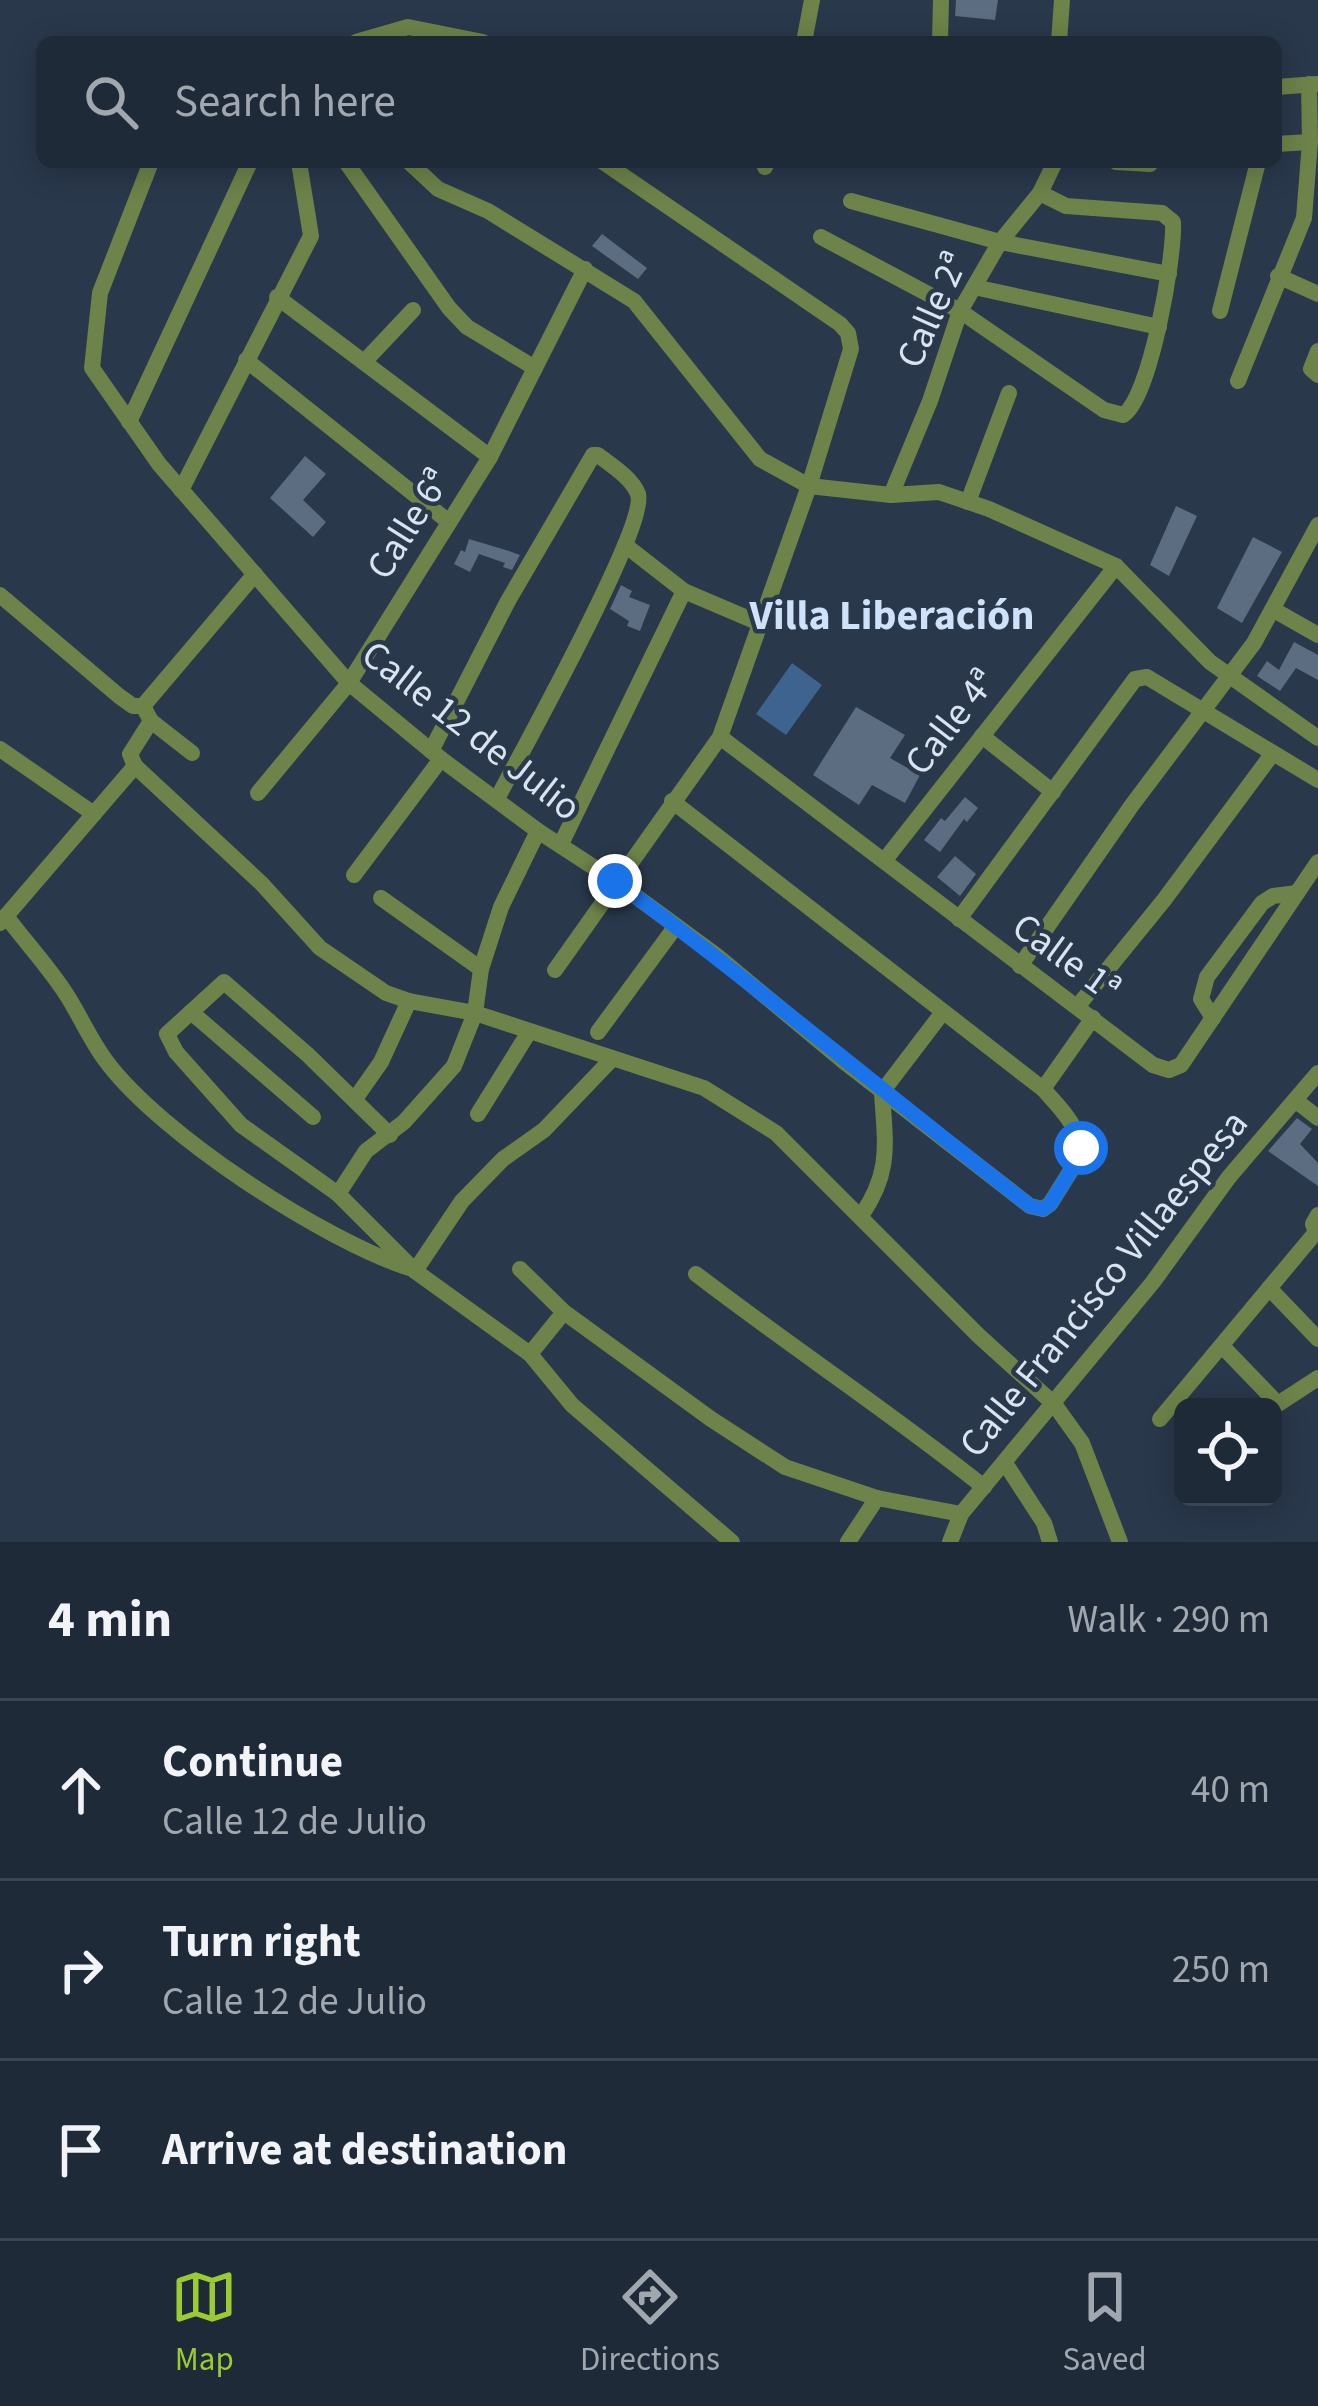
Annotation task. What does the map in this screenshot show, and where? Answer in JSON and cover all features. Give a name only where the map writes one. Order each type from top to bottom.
[{"type":"street","points":[[805,36],[812,0]]},
{"type":"street","points":[[940,0],[940,36]]},
{"type":"street","points":[[1059,36],[1062,0]]},
{"type":"street","points":[[377,36],[408,27],[453,36]]},
{"type":"street","points":[[1238,381],[1278,276],[1311,220],[1314,84],[1282,87]]},
{"type":"street","points":[[1282,144],[1310,142]]},
{"type":"street","name":"Calle 12 de Julio","points":[[149,168],[100,293],[92,368],[181,490],[349,683],[538,832],[676,926],[1030,1206],[1043,1209],[1081,1148],[1074,1125],[1043,1089]]},
{"type":"street","points":[[129,422],[247,168]]},
{"type":"street","points":[[181,490],[311,236],[299,168]]},
{"type":"street","points":[[350,168],[449,308],[467,327],[535,368]]},
{"type":"street","points":[[416,168],[438,188],[488,211],[634,301],[760,459],[809,486],[891,495],[939,492],[1116,566],[1229,677],[1318,737]]},
{"type":"street","points":[[555,970],[720,737],[809,486],[850,349],[848,333],[612,168]]},
{"type":"street","name":"Calle 2ª","points":[[891,495],[960,311],[1000,242],[1040,194],[1052,168]]},
{"type":"street","points":[[1220,311],[1256,168]]},
{"type":"street","points":[[820,237],[960,311],[1104,410],[1123,415],[1136,404],[1159,327],[1174,227],[1167,214],[1066,206],[1040,194]]},
{"type":"street","points":[[851,202],[1000,242],[1169,274]]},
{"type":"street","name":"Calle 6ª","points":[[258,793],[349,683],[449,523],[490,457],[585,268]]},
{"type":"street","points":[[1278,276],[1318,294]]},
{"type":"street","points":[[974,287],[1159,327]]},
{"type":"street","points":[[277,297],[490,457]]},
{"type":"street","points":[[364,362],[412,310]]},
{"type":"street","points":[[1318,351],[1311,369],[1318,375]]},
{"type":"street","points":[[246,360],[449,523]]},
{"type":"street","points":[[968,502],[1009,393]]},
{"type":"street","points":[[354,875],[436,755],[508,601],[593,455],[598,455],[639,496],[626,545],[497,799]]},
{"type":"street","points":[[1020,965],[1229,677],[1274,610],[1318,525]]},
{"type":"street","points":[[626,545],[683,591],[759,623]]},
{"type":"street","name":"Calle 4ª","points":[[884,861],[1116,566]]},
{"type":"street","points":[[255,574],[147,714],[130,754],[135,766],[262,884],[320,948],[351,972],[409,1001],[475,1012],[704,1088],[776,1132],[979,1336],[1054,1404],[1082,1443],[1120,1542]]},
{"type":"street","points":[[561,844],[683,591]]},
{"type":"street","points":[[0,595],[192,753]]},
{"type":"street","points":[[1274,610],[1318,635]]},
{"type":"street","points":[[959,919],[1136,679],[1148,677],[1318,780]]},
{"type":"street","points":[[982,736],[1052,793]]},
{"type":"street","name":"Calle 1ª","points":[[720,737],[1153,1065],[1169,1070],[1181,1065],[1318,862]]},
{"type":"street","points":[[0,749],[94,814]]},
{"type":"street","points":[[1077,1006],[1164,900],[1273,753]]},
{"type":"street","points":[[135,766],[3,920],[65,992],[106,1061],[151,1110],[217,1160],[365,1253],[415,1270]]},
{"type":"street","points":[[671,801],[1043,1089],[1093,1018]]},
{"type":"street","points":[[338,1193],[366,1151],[390,1135],[454,1066],[475,1012],[481,969],[501,907],[538,832]]},
{"type":"street","points":[[1213,1018],[1202,999],[1207,977],[1262,903],[1273,896],[1297,893]]},
{"type":"street","points":[[381,898],[481,969]]},
{"type":"street","points":[[598,1032],[676,926]]},
{"type":"street","points":[[390,1135],[224,982],[167,1034],[176,1052],[241,1125],[338,1193],[415,1270],[530,1354],[572,1406],[732,1542]]},
{"type":"street","points":[[355,1099],[381,1063],[409,1001]]},
{"type":"street","points":[[190,1012],[313,1117]]},
{"type":"street","points":[[861,1216],[880,1189],[882,1092],[943,1012]]},
{"type":"street","points":[[478,1114],[529,1032]]},
{"type":"street","points":[[415,1270],[462,1201],[503,1159],[544,1130],[611,1060]]},
{"type":"street","name":"Calle Francisco Villaespesa","points":[[950,1542],[961,1514],[1154,1282],[1229,1177],[1318,1073]]},
{"type":"street","points":[[1295,1100],[1318,1118]]},
{"type":"street","points":[[1160,1419],[1317,1227]]},
{"type":"street","points":[[520,1269],[564,1312],[711,1420],[785,1467],[877,1498],[961,1514]]},
{"type":"street","points":[[696,1274],[984,1487]]},
{"type":"street","points":[[1269,1288],[1318,1339]]},
{"type":"street","points":[[530,1354],[564,1312]]},
{"type":"street","points":[[1222,1346],[1278,1404],[1318,1378]]},
{"type":"street","points":[[1005,1463],[1044,1523],[1050,1542]]},
{"type":"street","points":[[848,1542],[877,1498]]},
{"type":"shaded area","points":[[792,663],[822,685],[786,735],[756,714]]},
{"type":"building","points":[[956,0],[998,0],[995,20],[955,16]]},
{"type":"building","points":[[602,234],[647,268],[638,279],[592,246]]},
{"type":"building","points":[[305,456],[326,474],[303,500],[326,522],[313,537],[270,498]]},
{"type":"building","points":[[1176,506],[1197,516],[1169,576],[1150,565]]},
{"type":"building","points":[[1253,537],[1282,552],[1242,623],[1217,608]]},
{"type":"building","points":[[469,539],[520,555],[512,570],[479,554],[470,572],[454,564]]},
{"type":"building","points":[[621,585],[632,591],[629,597],[650,605],[640,631],[627,626],[629,621],[610,609]]},
{"type":"building","points":[[1294,642],[1318,655],[1318,680],[1296,668],[1280,691],[1257,676],[1267,661],[1279,670]]},
{"type":"building","points":[[856,707],[905,735],[890,758],[920,775],[905,803],[872,785],[859,805],[813,775]]},
{"type":"building","points":[[965,797],[978,808],[940,852],[924,840]]},
{"type":"building","points":[[955,856],[976,874],[960,896],[937,877]]},
{"type":"building","points":[[1297,1118],[1312,1129],[1300,1144],[1318,1163],[1318,1186],[1268,1151]]},
{"type":"district","name":"Villa Liberación","points":[[892,616]]},
{"type":"route","points":[[615,881],[717,956],[1030,1206],[1043,1209],[1050,1204],[1081,1148]]}]
